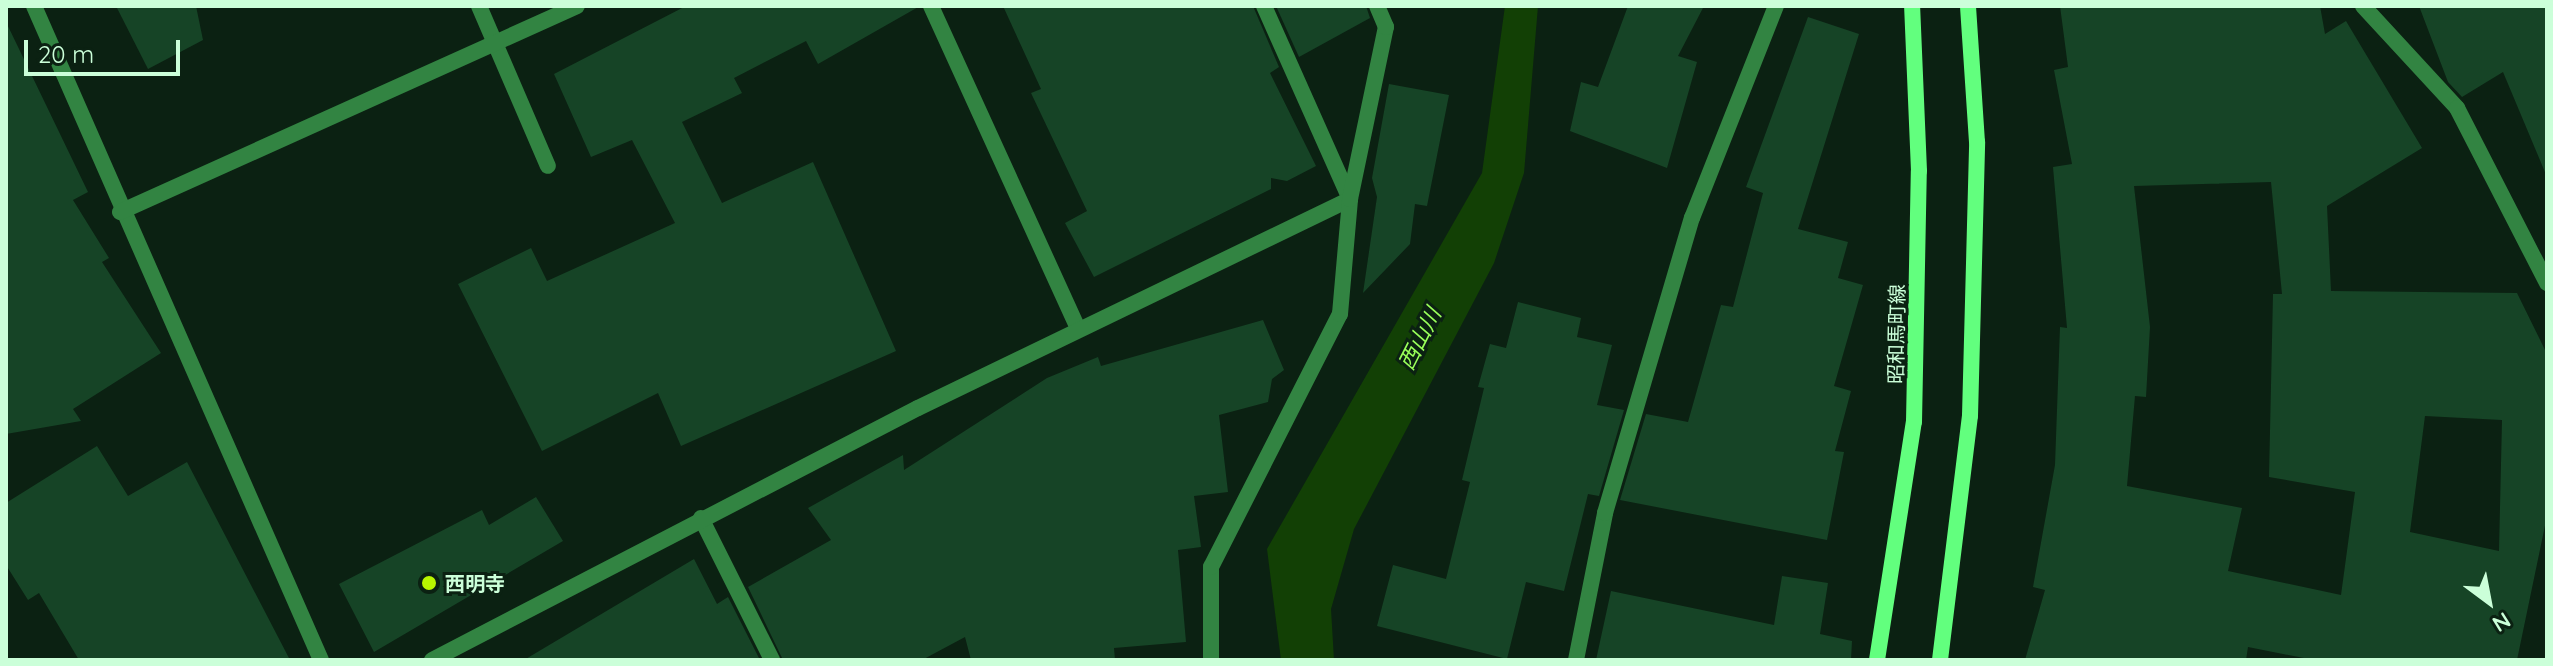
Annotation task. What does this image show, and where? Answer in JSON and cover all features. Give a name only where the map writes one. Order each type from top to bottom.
[{"type":"main road","name":"昭和馬町線","points":[[1877,660],[1914,422],[1919,171],[1912,6]]},
{"type":"main road","points":[[1940,660],[1970,416],[1977,142],[1968,6]]},
{"type":"street","points":[[34,6],[120,212],[321,660]]},
{"type":"street","points":[[479,6],[548,166]]},
{"type":"street","points":[[120,212],[577,6]]},
{"type":"street","points":[[931,6],[1078,329]]},
{"type":"street","points":[[1264,6],[1350,199]]},
{"type":"street","points":[[1211,660],[1211,567],[1340,314],[1350,199],[1386,27],[1377,6]]},
{"type":"street","points":[[1576,660],[1605,513],[1692,218],[1776,6]]},
{"type":"street","points":[[2363,6],[2457,108],[2547,283]]},
{"type":"street","points":[[432,660],[701,518],[1078,329],[1350,199]]},
{"type":"street","points":[[701,518],[772,660]]},
{"type":"water","name":"西山川","points":[[1505,6],[1538,6],[1524,173],[1494,263],[1354,529],[1331,609],[1334,660],[1281,660],[1267,549],[1482,173]]},
{"type":"building","points":[[116,6],[196,6],[203,40],[148,69]]},
{"type":"building","points":[[686,6],[920,6],[818,64],[806,41],[734,78],[742,93],[682,122],[722,203],[813,162],[896,351],[681,446],[658,393],[542,451],[458,284],[531,248],[547,281],[675,223],[632,140],[591,157],[554,74]]},
{"type":"building","points":[[1003,6],[1253,6],[1279,67],[1270,73],[1316,166],[1287,181],[1271,178],[1271,189],[1094,277],[1065,223],[1087,211],[1031,93],[1041,89]]},
{"type":"building","points":[[1276,6],[1366,6],[1370,18],[1299,57]]},
{"type":"building","points":[[1628,6],[1704,6],[1678,56],[1697,62],[1667,168],[1570,131],[1581,82],[1598,87]]},
{"type":"building","points":[[2060,6],[2320,6],[2325,34],[2346,21],[2422,148],[2327,206],[2331,291],[2517,293],[2547,354],[2547,516],[2517,660],[2314,660],[2248,647],[2246,660],[2025,660],[2045,590],[2033,587],[2055,465],[2060,327],[2067,328],[2053,167],[2072,164],[2054,70],[2068,67]],"holes":[[[2271,182],[2282,294],[2273,294],[2269,477],[2355,492],[2341,595],[2228,571],[2242,508],[2127,486],[2135,396],[2146,397],[2150,327],[2134,186]],[[2425,416],[2502,420],[2499,551],[2410,532]]]},
{"type":"building","points":[[2419,6],[2547,6],[2547,177],[2503,72],[2462,97],[2448,82]]},
{"type":"building","points":[[1808,17],[1859,34],[1798,229],[1848,242],[1838,278],[1863,285],[1834,386],[1851,391],[1835,451],[1844,452],[1827,540],[1620,500],[1646,414],[1688,422],[1721,305],[1733,307],[1763,193],[1746,187]]},
{"type":"building","points":[[6,22],[88,192],[73,200],[109,258],[102,262],[161,353],[73,409],[81,421],[6,434]]},
{"type":"building","points":[[1389,84],[1449,95],[1427,206],[1415,204],[1410,244],[1363,293],[1377,197],[1372,178]]},
{"type":"building","points":[[1518,302],[1581,318],[1577,337],[1612,345],[1597,405],[1624,410],[1599,496],[1588,494],[1564,591],[1526,582],[1507,659],[1377,626],[1393,565],[1446,579],[1470,482],[1462,480],[1484,388],[1478,387],[1490,344],[1506,348]]},
{"type":"building","points":[[1263,320],[1284,370],[1272,379],[1268,402],[1219,415],[1228,492],[1194,496],[1201,547],[1178,550],[1186,642],[1114,648],[1115,660],[971,660],[965,637],[922,660],[783,660],[748,587],[831,540],[808,508],[903,455],[904,470],[1047,378],[1098,357],[1101,366]]},
{"type":"building","points":[[97,446],[128,496],[187,462],[290,660],[79,660],[39,593],[28,600],[6,565],[6,503]]},
{"type":"building","name":"西明寺","points":[[536,497],[563,541],[374,652],[339,584],[482,510],[489,525]]},
{"type":"building","points":[[694,559],[717,604],[728,597],[760,660],[524,660]]},
{"type":"building","points":[[1782,576],[1828,583],[1820,634],[1852,641],[1851,660],[1596,660],[1611,591],[1774,625]]},
{"type":"place","name":"西明寺","points":[[429,583]]}]
